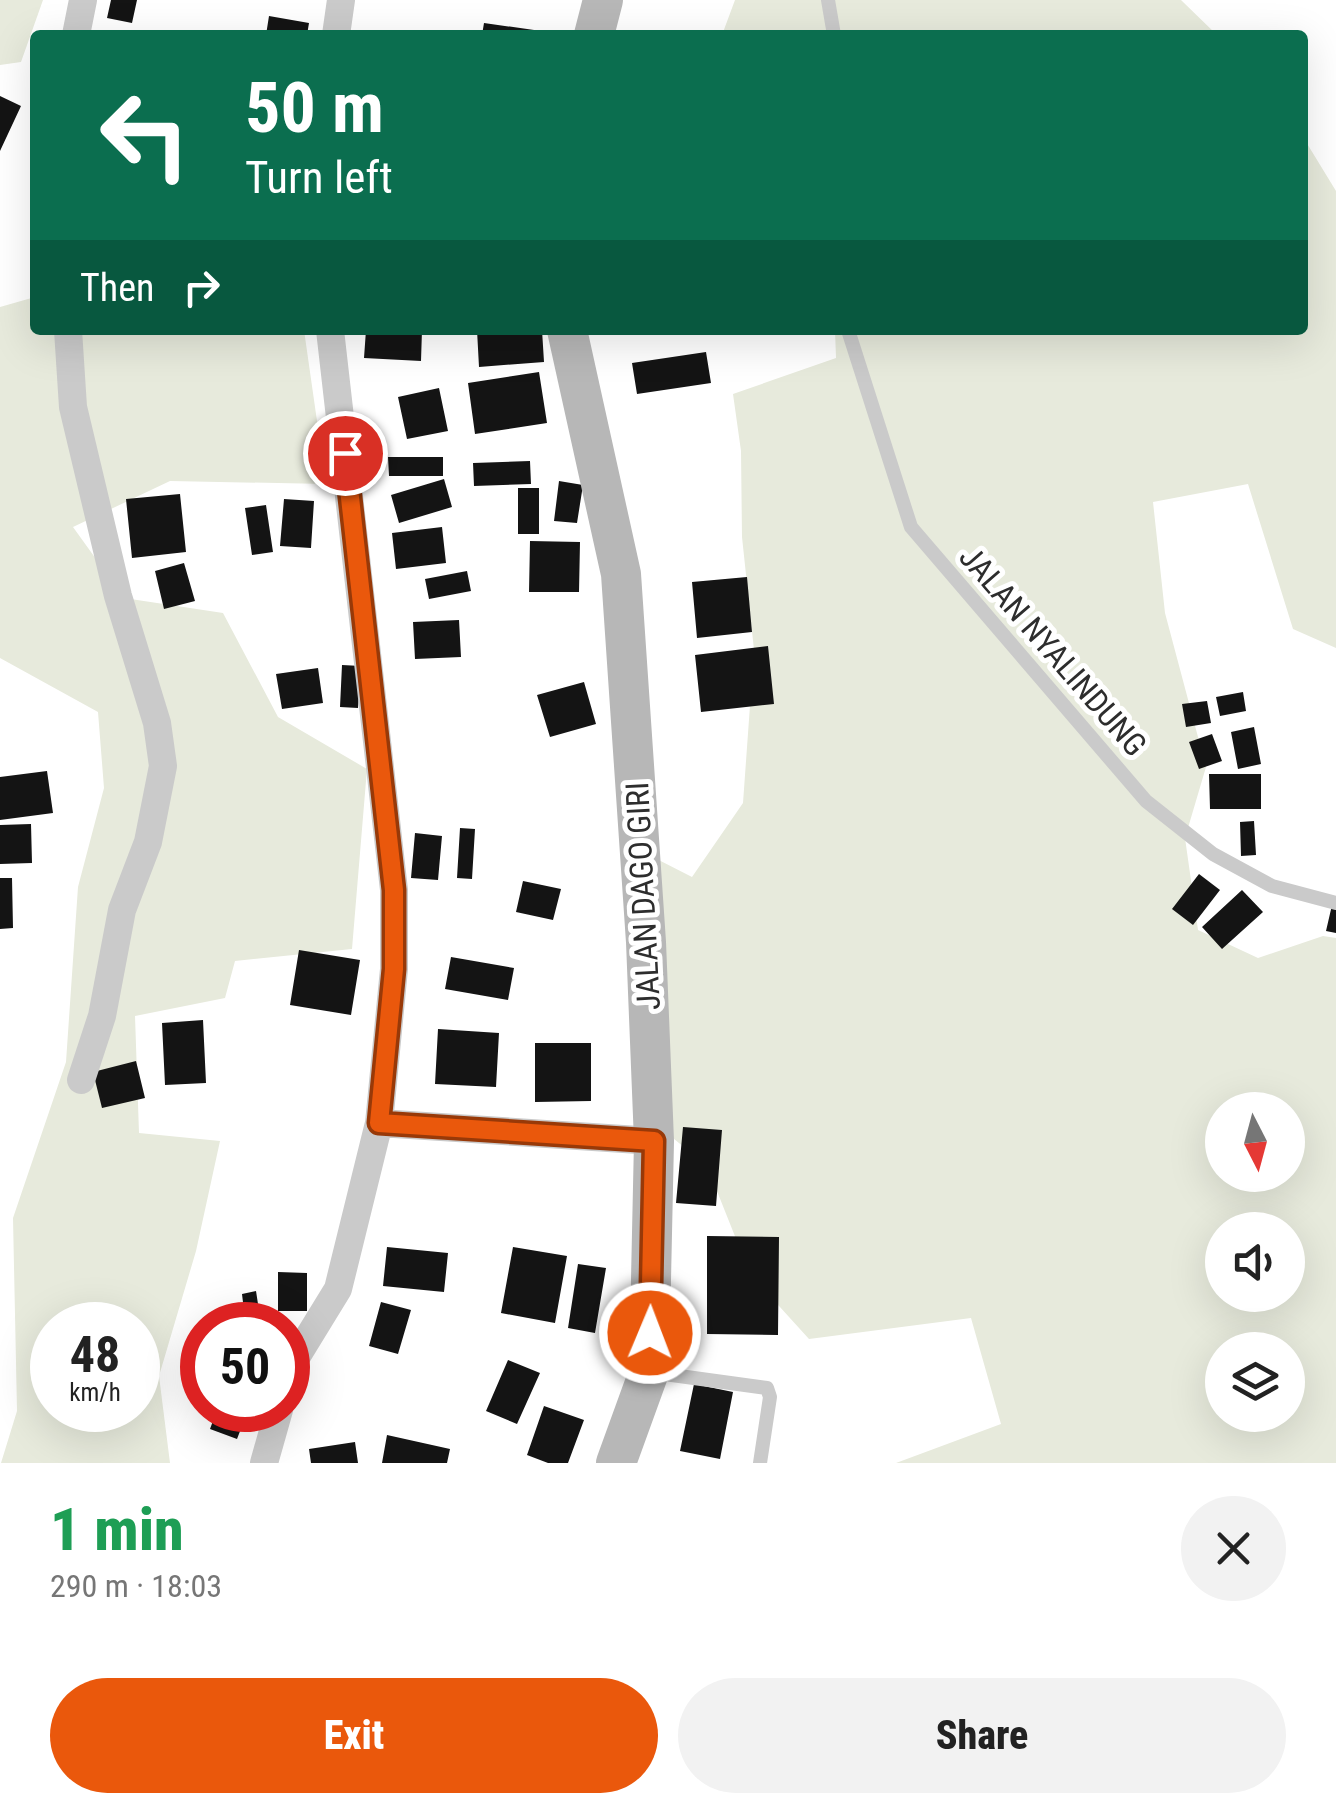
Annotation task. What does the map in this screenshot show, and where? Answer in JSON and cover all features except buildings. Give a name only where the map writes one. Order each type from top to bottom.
[{"type":"main road","points":[[595,30],[604,0]]},
{"type":"main road","name":"JALAN DAGO GIRI","points":[[569,335],[621,574],[646,942],[654,1141],[649,1372],[616,1463]]},
{"type":"street","points":[[77,30],[84,0]]},
{"type":"street","points":[[337,30],[341,0]]},
{"type":"street","points":[[68,335],[73,407],[118,596],[158,723],[163,766],[148,842],[122,910],[102,1016],[81,1080]]},
{"type":"street","points":[[310,1335],[338,1289],[379,1123],[394,969],[394,890],[331,335]]},
{"type":"street","points":[[379,1123],[654,1141]]},
{"type":"street","points":[[264,1463],[273,1432]]},
{"type":"lane","points":[[828,0],[833,30]]},
{"type":"lane","name":"JALAN NYALINDUNG","points":[[850,335],[911,528],[1146,801],[1213,854],[1272,886],[1336,903]]},
{"type":"lane","points":[[649,1372],[767,1388],[770,1398],[760,1463]]},
{"type":"shaded area","points":[[0,0],[43,0],[21,62],[0,65]]},
{"type":"shaded area","points":[[735,0],[1181,0],[1212,30],[724,30]]},
{"type":"shaded area","points":[[1308,145],[1336,191],[1336,648],[1293,629],[1248,484],[1153,502],[1165,613],[1206,767],[1185,838],[1198,930],[1258,958],[1323,936],[1336,938],[1336,1463],[896,1463],[1001,1424],[971,1318],[809,1339],[750,1274],[707,1166],[657,1125],[645,853],[692,877],[743,803],[754,650],[742,537],[741,451],[733,394],[836,358],[835,335],[1308,335]]},
{"type":"shaded area","points":[[30,298],[30,335],[305,335],[326,484],[170,481],[73,527],[124,598],[223,613],[278,717],[367,769],[352,949],[235,961],[225,998],[135,1016],[139,1133],[220,1141],[196,1251],[160,1373],[160,1302],[30,1302],[30,1432],[160,1432],[160,1384],[170,1463],[1,1463],[17,1411],[13,1218],[66,1062],[78,887],[104,788],[98,712],[0,658],[0,307]]},
{"type":"route","points":[[345,453],[394,890],[394,969],[379,1123],[654,1141],[650,1333]]}]
